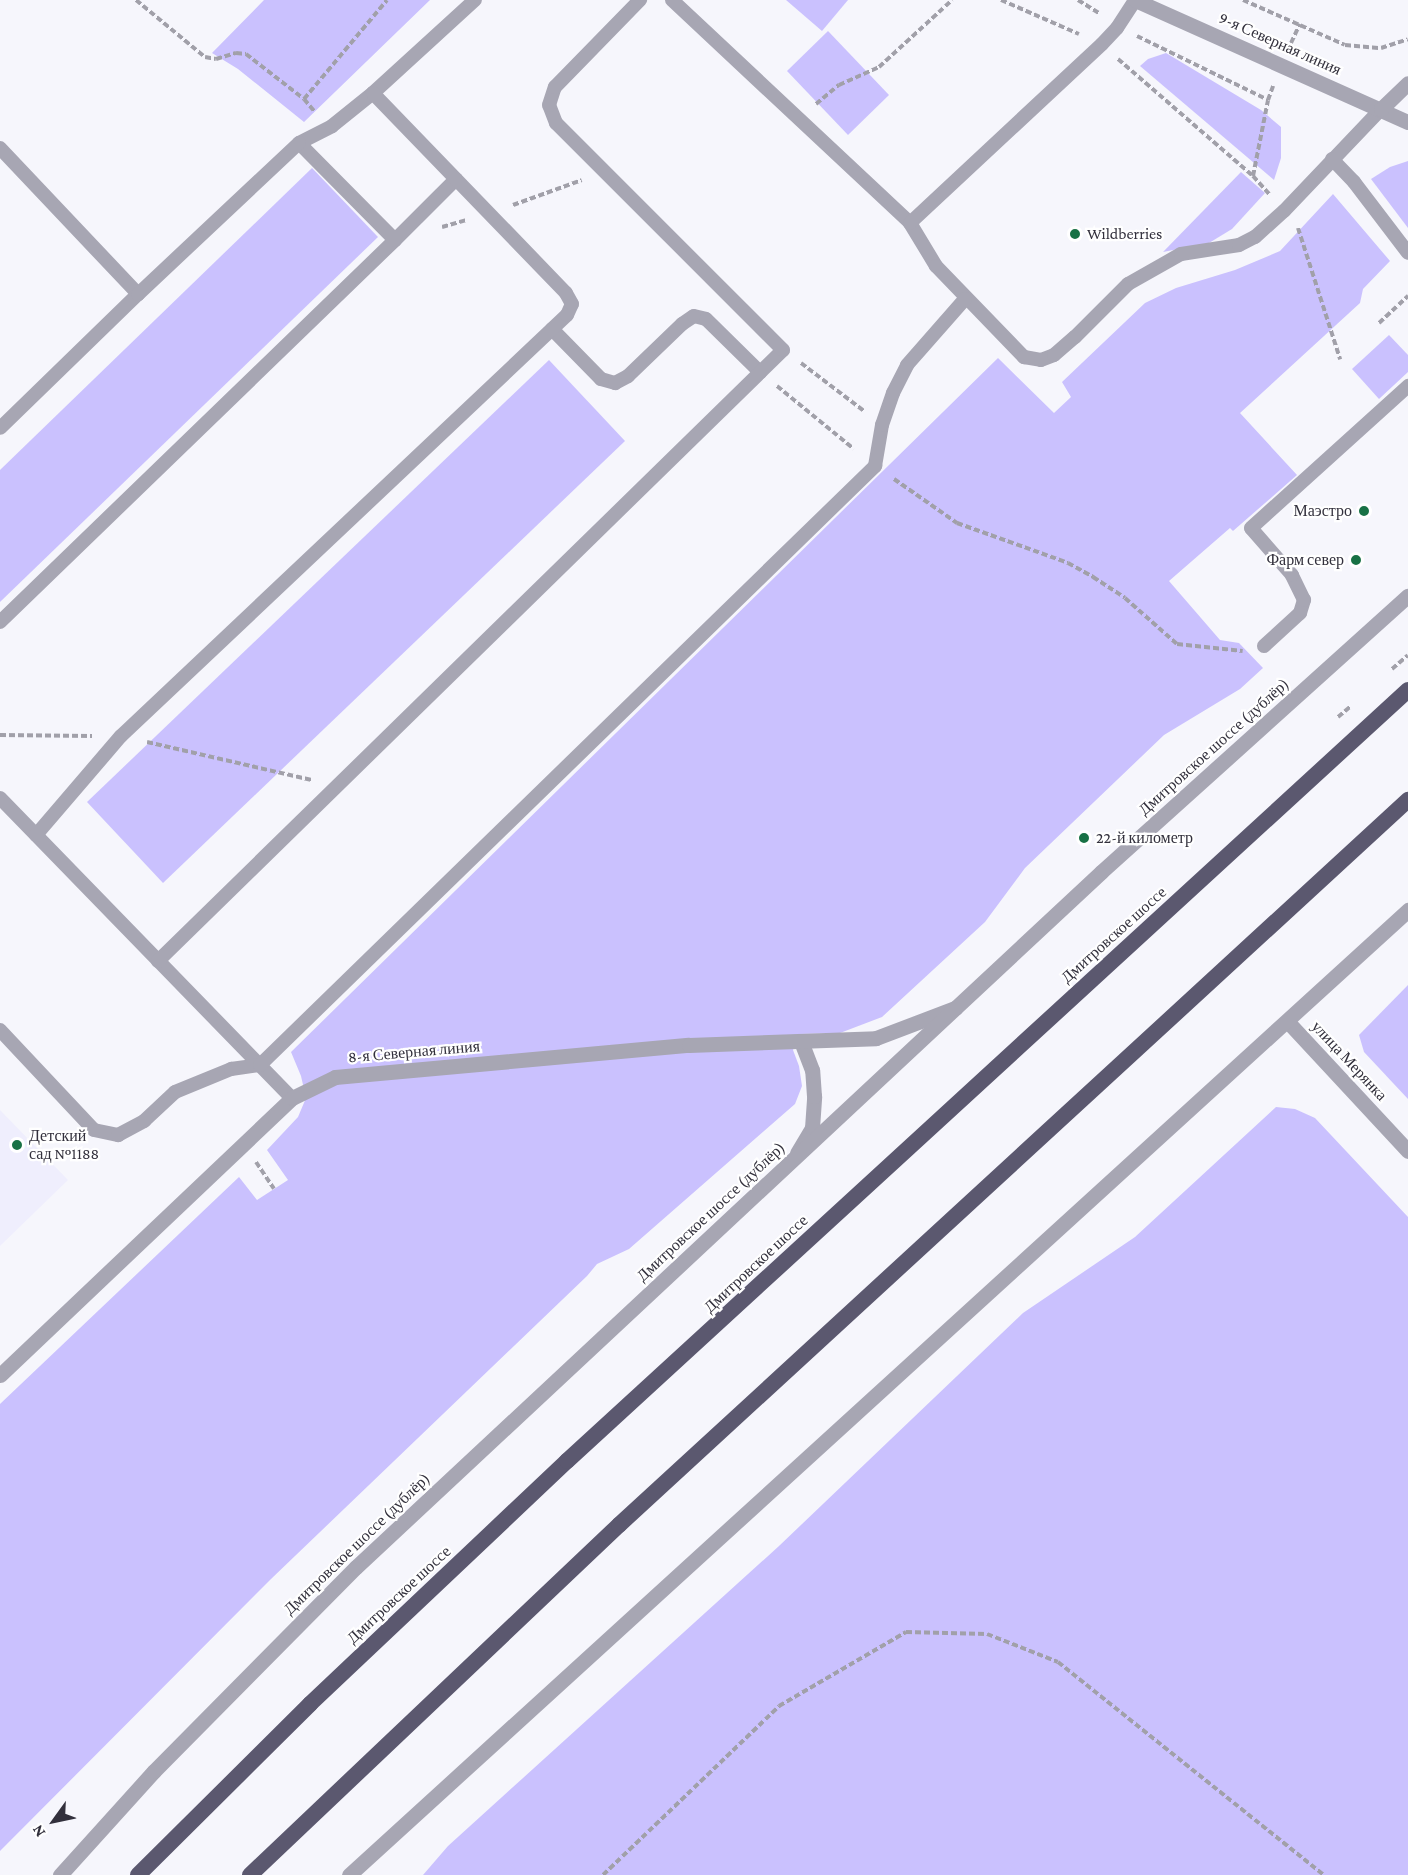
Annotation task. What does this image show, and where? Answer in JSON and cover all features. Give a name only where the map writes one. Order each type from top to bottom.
[{"type":"highway","name":"Дмитровское шоссе","points":[[138,1875],[310,1704],[567,1461],[1408,690]]},
{"type":"highway","points":[[250,1875],[619,1525],[1402,806]]},
{"type":"street","name":"9-я Северная линия","points":[[1135,0],[1408,122]]},
{"type":"street","points":[[1381,109],[1408,83]]},
{"type":"street","name":"Дмитровское шоссе (дублёр)","points":[[60,1875],[154,1771],[356,1567],[1101,872],[1408,596]]},
{"type":"street","points":[[349,1875],[1288,1022],[1408,910]]},
{"type":"street","name":"8-я Северная линия","points":[[0,1375],[292,1098],[335,1077],[689,1045],[772,1040],[801,1042],[876,1038],[958,1007]]},
{"type":"street","name":"улица Мерянка","points":[[1288,1022],[1408,1151]]},
{"type":"street","points":[[794,1160],[812,1128],[813,1117],[812,1070],[801,1042]]},
{"type":"lane","points":[[0,428],[298,143],[332,126],[373,93],[475,0]]},
{"type":"lane","points":[[158,961],[339,787],[783,350],[556,123],[549,105],[555,87],[640,0]]},
{"type":"lane","points":[[672,0],[910,223],[936,266],[965,299],[1024,357],[1041,360],[1054,355],[1137,279],[1181,254],[1239,245],[1255,237],[1284,211],[1381,109]]},
{"type":"lane","points":[[910,223],[1102,44],[1117,28],[1135,0]]},
{"type":"lane","points":[[36,835],[121,736],[567,315],[572,304],[566,293],[373,93]]},
{"type":"lane","points":[[298,143],[394,240]]},
{"type":"lane","points":[[0,148],[138,294]]},
{"type":"lane","points":[[1332,159],[1354,182],[1408,253]]},
{"type":"lane","points":[[0,622],[456,179]]},
{"type":"lane","points":[[0,1030],[94,1130],[118,1136],[144,1122],[175,1092],[231,1069],[260,1065],[875,466],[882,424],[893,393],[907,365],[965,299]]},
{"type":"lane","points":[[552,329],[601,379],[615,383],[628,376],[682,324],[694,316],[706,319],[760,372]]},
{"type":"lane","points":[[1264,646],[1299,614],[1304,600],[1292,575],[1251,528],[1408,386]]},
{"type":"lane","points":[[0,798],[292,1098]]},
{"type":"path","points":[[136,0],[205,57],[216,59],[236,53],[246,54],[304,99],[315,112]]},
{"type":"path","points":[[304,99],[387,0]]},
{"type":"path","points":[[799,118],[839,85],[879,67],[952,0]]},
{"type":"path","points":[[1002,0],[1102,44],[1253,176],[1269,195]]},
{"type":"path","points":[[1243,0],[1345,45],[1381,48],[1408,39]]},
{"type":"path","points":[[1253,176],[1268,100]]},
{"type":"path","points":[[1298,227],[1340,359]]},
{"type":"path","points":[[1379,323],[1408,296]]},
{"type":"path","points":[[783,350],[882,424]]},
{"type":"path","points":[[760,372],[875,466],[957,523],[1068,563],[1125,598],[1177,644],[1248,652],[1264,646]]},
{"type":"path","points":[[0,735],[121,736],[339,787]]},
{"type":"path","points":[[242,1146],[274,1189]]},
{"type":"path","points":[[603,1875],[779,1706],[906,1632],[987,1634],[1058,1662],[1324,1875]]},
{"type":"shaded area","points":[[264,0],[430,0],[304,122],[238,69],[212,53]]},
{"type":"shaded area","points":[[786,0],[848,0],[822,31]]},
{"type":"shaded area","points":[[828,31],[889,95],[848,135],[787,71]]},
{"type":"shaded area","points":[[1166,53],[1261,110],[1281,127],[1281,158],[1274,180],[1140,66],[1148,59]]},
{"type":"shaded area","points":[[1408,161],[1408,228],[1371,179],[1390,167]]},
{"type":"shaded area","points":[[312,168],[378,237],[0,602],[0,470]]},
{"type":"shaded area","points":[[1241,172],[1265,193],[1232,229],[1209,243],[1163,252]]},
{"type":"shaded area","points":[[1333,194],[1390,261],[1363,289],[1360,303],[1240,413],[1297,475],[1233,531],[1230,528],[1169,581],[1220,640],[1239,643],[1263,668],[1240,689],[1164,735],[1025,868],[985,922],[882,1017],[840,1033],[799,1034],[793,1050],[799,1066],[802,1086],[795,1104],[629,1249],[597,1264],[271,1579],[0,1851],[0,1404],[239,1177],[257,1200],[288,1180],[267,1150],[298,1117],[306,1098],[301,1076],[291,1052],[998,358],[1054,413],[1071,397],[1062,382],[1145,303],[1176,288],[1235,270],[1280,251]]},
{"type":"shaded area","points":[[1389,335],[1408,355],[1408,372],[1379,399],[1352,369]]},
{"type":"shaded area","points":[[549,360],[625,441],[163,883],[87,802]]},
{"type":"shaded area","points":[[1408,985],[1408,1099],[1364,1052],[1359,1035]]},
{"type":"shaded area","points":[[1276,1107],[1295,1109],[1315,1118],[1408,1217],[1408,1875],[423,1875],[448,1846],[779,1546],[1023,1313],[1135,1237]]},
{"type":"shaded area","name":"Детский сад №1188","points":[[0,1110],[68,1180],[0,1246]]},
{"type":"place","name":"Wildberries","points":[[1075,234]]},
{"type":"place","name":"Маэстро","points":[[1364,511]]},
{"type":"place","name":"Фарм север","points":[[1356,560]]},
{"type":"place","name":"22-й километр","points":[[1084,838]]},
{"type":"place","name":"Детский сад №1188","points":[[17,1145]]}]
